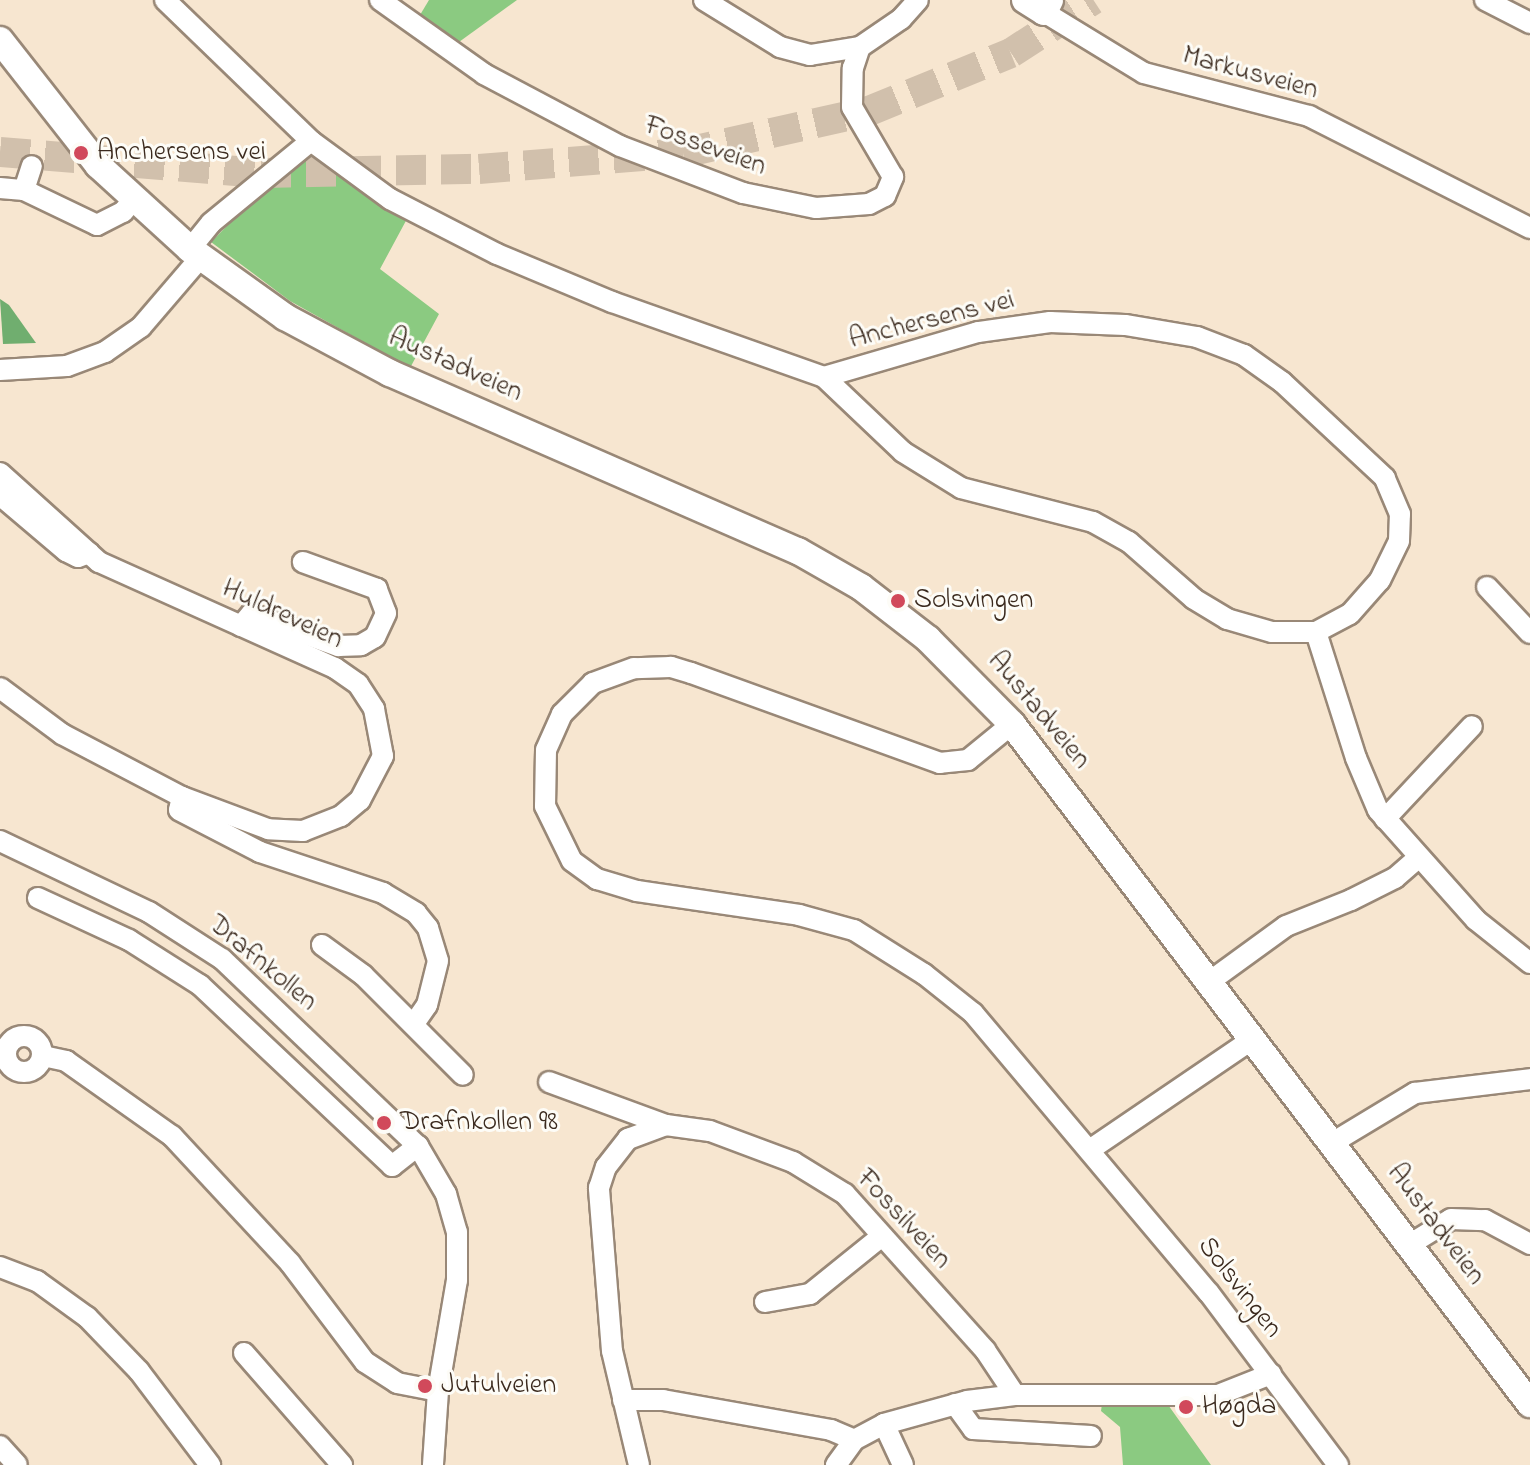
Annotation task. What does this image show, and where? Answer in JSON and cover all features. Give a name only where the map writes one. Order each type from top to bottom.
[{"type":"main road","name":"Austadveien","points":[[0,40],[92,168],[134,199],[196,253],[285,317],[359,358],[829,567],[928,639],[1012,724],[1530,1404]]},
{"type":"street","name":"Anchersens vei","points":[[165,0],[311,141],[390,199],[497,254],[612,302],[824,377],[903,452],[961,488],[1093,522],[1129,542],[1194,599],[1227,619],[1272,632],[1316,632],[1350,614],[1380,580],[1399,541],[1400,514],[1385,478],[1282,382],[1244,355],[1197,337],[1125,325],[1050,322],[978,332],[824,377]]},
{"type":"street","name":"Fosseveien","points":[[380,0],[473,67],[620,146],[743,193],[816,208],[869,204],[885,196],[893,177],[852,107],[851,80],[860,47]]},
{"type":"street","points":[[704,0],[797,52],[833,55],[860,47],[901,19],[918,0]]},
{"type":"street","points":[[1485,0],[1530,23]]},
{"type":"street","name":"Markusveien","points":[[1040,4],[1144,73],[1309,116],[1530,228]]},
{"type":"street","points":[[0,370],[67,366],[105,352],[141,327],[196,253],[211,223],[311,141]]},
{"type":"street","points":[[24,190],[32,166]]},
{"type":"street","points":[[0,188],[24,190],[42,202],[97,225],[123,212],[134,199]]},
{"type":"street","points":[[0,203],[42,202]]},
{"type":"street","name":"Huldreveien","points":[[0,473],[89,553],[120,574],[335,668],[358,684],[381,734],[379,769],[360,800],[341,816],[303,831],[268,829],[182,797],[62,734],[0,688]]},
{"type":"street","points":[[0,495],[66,551],[78,557],[89,553]]},
{"type":"street","points":[[241,626],[254,614],[338,646],[355,647],[375,637],[386,613],[377,589],[303,562]]},
{"type":"street","points":[[1487,587],[1530,633]]},
{"type":"street","points":[[1316,632],[1356,758],[1385,819],[1476,920],[1530,963]]},
{"type":"street","name":"Solsvingen","points":[[1012,724],[968,760],[940,763],[691,673],[671,667],[634,668],[593,683],[562,714],[546,750],[545,806],[572,861],[597,879],[637,891],[799,915],[854,930],[924,974],[973,1013],[1091,1149],[1271,1374],[1338,1465]]},
{"type":"street","points":[[1385,819],[1472,726]]},
{"type":"street","name":"Huldreveien","points":[[182,797],[179,810],[260,852],[383,893],[416,913],[428,928],[438,961],[427,1005],[413,1025]]},
{"type":"street","name":"Drafnkollen","points":[[0,841],[149,912],[222,959],[418,1146],[446,1194],[457,1232],[457,1280],[438,1391],[433,1465]]},
{"type":"street","points":[[1209,982],[1286,926],[1362,895],[1418,858]]},
{"type":"street","name":"Drafnkollen","points":[[38,898],[129,940],[200,985],[392,1166],[418,1146]]},
{"type":"street","points":[[322,945],[363,975],[463,1075]]},
{"type":"street","points":[[1091,1149],[1253,1039]]},
{"type":"street","points":[[43,1056],[66,1061],[172,1136],[290,1263],[365,1362],[397,1383],[438,1391]]},
{"type":"street","points":[[1332,1143],[1415,1093],[1530,1079]]},
{"type":"street","name":"Fossilveien","points":[[549,1082],[666,1125],[710,1131],[818,1174],[882,1236],[985,1350],[1015,1395]]},
{"type":"street","name":"Fossilveien","points":[[639,1465],[612,1351],[599,1188],[606,1167],[628,1139],[666,1125]]},
{"type":"street","points":[[1409,1245],[1451,1219],[1485,1220],[1530,1244]]},
{"type":"street","points":[[765,1302],[810,1294],[882,1236]]},
{"type":"street","points":[[0,1267],[37,1281],[87,1317],[139,1371],[210,1465]]},
{"type":"street","points":[[244,1353],[342,1465]]},
{"type":"street","points":[[836,1465],[854,1440],[884,1424],[955,1404],[1015,1395],[1218,1395],[1271,1374]]},
{"type":"street","points":[[623,1400],[663,1400],[831,1430],[854,1440]]},
{"type":"street","points":[[955,1404],[973,1429],[1091,1436]]},
{"type":"street","points":[[884,1424],[903,1465]]},
{"type":"street","points":[[0,1446],[17,1465]]},
{"type":"green space","points":[[429,0],[517,0],[459,42],[420,15]]},
{"type":"green space","points":[[305,147],[408,217],[380,269],[439,314],[410,368],[290,301],[211,242]]},
{"type":"green space","points":[[0,299],[9,305],[36,343],[3,344]]},
{"type":"green space","points":[[1161,1395],[1211,1465],[1123,1465],[1120,1427],[1101,1411],[1102,1404]]},
{"type":"tunnel","points":[[0,152],[261,173],[479,169],[683,153],[869,111],[1011,53],[1093,0]]},
{"type":"place","name":"Anchersens vei","points":[[81,153]]},
{"type":"place","name":"Solsvingen","points":[[898,601]]},
{"type":"place","name":"Drafnkollen 98","points":[[384,1123]]},
{"type":"place","name":"Jutulveien","points":[[425,1386]]},
{"type":"place","name":"Høgda","points":[[1186,1407]]}]
